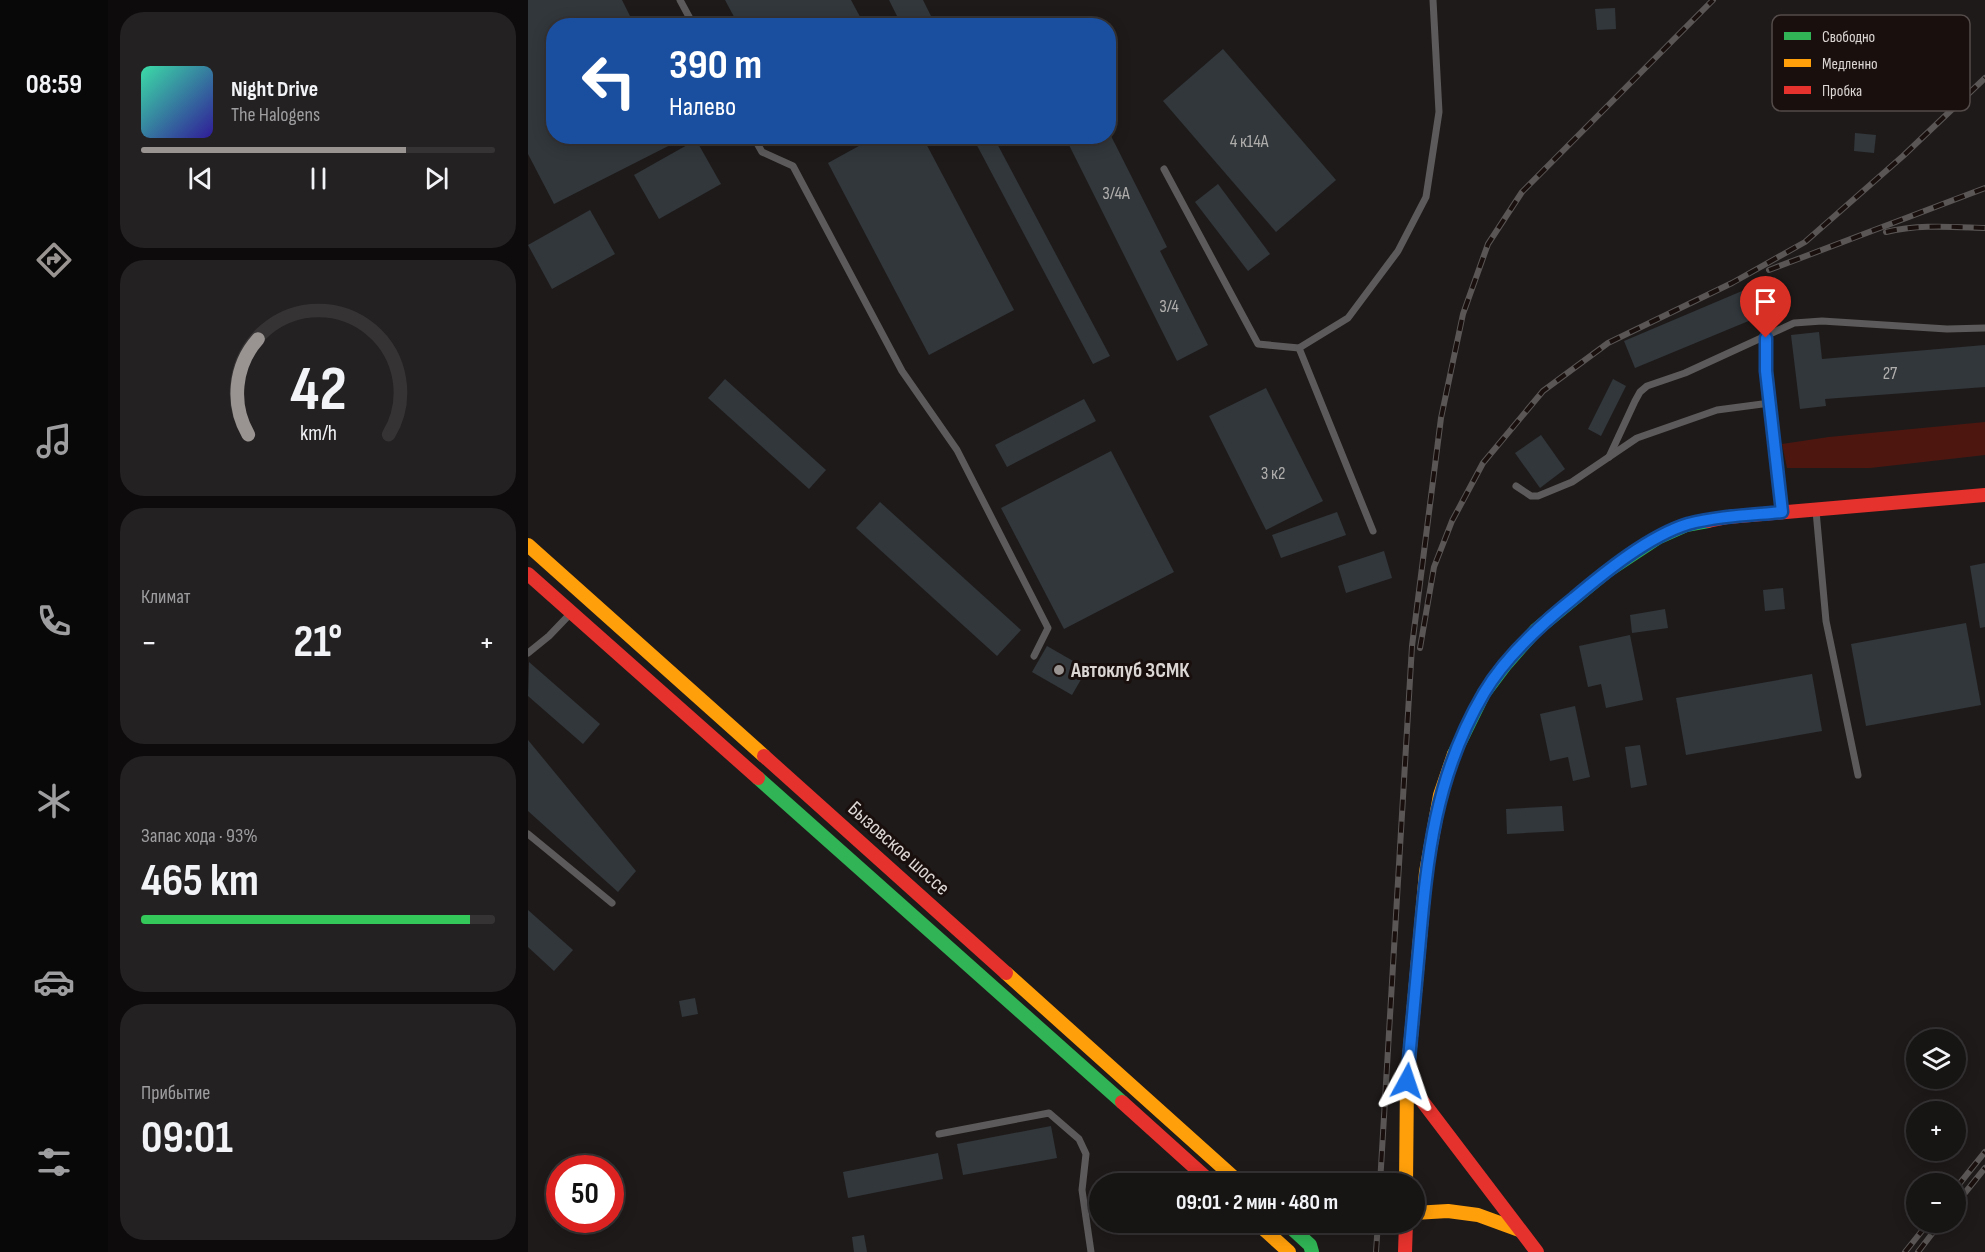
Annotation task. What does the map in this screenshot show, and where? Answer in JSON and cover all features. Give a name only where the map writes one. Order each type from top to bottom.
[{"type":"main road","points":[[1406,1173],[1407,1081],[1426,872],[1433,826],[1452,758],[1484,693],[1505,665],[1536,630],[1584,589],[1626,557],[1659,537],[1686,525],[1728,517],[1985,495]]},
{"type":"main road","name":"Бызовское шоссе","points":[[528,545],[1229,1173]]},
{"type":"main road","name":"Бызовское шоссе","points":[[528,574],[1201,1173]]},
{"type":"main road","points":[[1407,1081],[1537,1252]]},
{"type":"main road","points":[[1425,1213],[1448,1211],[1478,1215],[1519,1230]]},
{"type":"main road","points":[[1268,1233],[1289,1252]]},
{"type":"main road","points":[[1297,1233],[1310,1245],[1312,1252]]},
{"type":"main road","points":[[1405,1252],[1406,1233]]},
{"type":"lane","points":[[680,0],[690,18]]},
{"type":"lane","points":[[1164,169],[1258,344],[1299,348],[1347,318],[1398,251],[1426,197],[1439,112],[1433,0]]},
{"type":"lane","points":[[758,144],[762,152],[793,166],[902,371],[957,450],[1048,628],[1034,656]]},
{"type":"lane","points":[[1610,457],[1635,401],[1647,386],[1685,373],[1794,324],[1821,321],[1918,328],[1985,328]]},
{"type":"lane","points":[[1766,338],[1766,371],[1782,512]]},
{"type":"lane","points":[[1299,348],[1373,531]]},
{"type":"lane","points":[[1516,486],[1531,496],[1538,496],[1572,482],[1637,438],[1717,410],[1770,403]]},
{"type":"lane","points":[[1816,509],[1826,621],[1858,775]]},
{"type":"lane","points":[[528,652],[549,636],[571,614]]},
{"type":"lane","points":[[528,834],[612,903]]},
{"type":"lane","points":[[939,1134],[1049,1113],[1079,1139],[1086,1154],[1082,1190],[1091,1252]]},
{"type":"shaded area","points":[[1985,422],[1985,455],[1870,468],[1787,468],[1782,444],[1829,437]]},
{"type":"building","points":[[528,0],[622,0],[631,18],[546,18],[546,144],[672,144],[554,204],[528,154]]},
{"type":"building","points":[[725,0],[851,0],[861,18],[735,18]]},
{"type":"building","points":[[889,0],[923,0],[931,16],[927,18],[898,18]]},
{"type":"building","points":[[1615,8],[1616,29],[1597,30],[1595,9]]},
{"type":"building","points":[[1223,49],[1336,180],[1276,232],[1163,101]]},
{"type":"building","points":[[1855,133],[1876,135],[1874,153],[1854,151]]},
{"type":"building","points":[[689,144],[698,144],[721,184],[659,219],[634,175]]},
{"type":"building","points":[[862,144],[926,144],[1014,310],[929,355],[828,163]]},
{"type":"building","points":[[976,144],[997,144],[1110,356],[1093,364]]},
{"type":"building","points":[[1068,144],[1115,144],[1167,247],[1160,251],[1208,345],[1177,361]]},
{"type":"building","points":[[1218,184],[1270,254],[1248,271],[1195,202]]},
{"type":"building","points":[[590,210],[615,254],[552,289],[528,245]]},
{"type":"building","points":[[1775,277],[1787,305],[1635,368],[1624,341]]},
{"type":"building","points":[[1819,332],[1822,359],[1985,345],[1985,387],[1825,399],[1826,406],[1800,409],[1791,335]]},
{"type":"building","points":[[725,379],[826,470],[809,489],[708,398]]},
{"type":"building","points":[[1613,379],[1626,386],[1601,436],[1588,429]]},
{"type":"building","points":[[1266,388],[1323,501],[1266,530],[1209,416]]},
{"type":"building","points":[[1084,399],[1096,421],[1007,467],[995,445]]},
{"type":"building","points":[[1541,435],[1565,469],[1540,488],[1515,453]]},
{"type":"building","points":[[1111,451],[1174,572],[1064,629],[1001,508]]},
{"type":"building","points":[[880,502],[1021,630],[997,656],[856,528]]},
{"type":"building","points":[[1337,512],[1346,535],[1281,558],[1272,535]]},
{"type":"building","points":[[1384,551],[1392,578],[1346,593],[1338,566]]},
{"type":"building","points":[[1985,563],[1985,627],[1980,628],[1970,566]]},
{"type":"building","points":[[1783,588],[1785,609],[1765,611],[1763,590]]},
{"type":"building","points":[[1665,609],[1668,628],[1632,633],[1630,615]]},
{"type":"building","points":[[1966,623],[1981,705],[1866,726],[1851,644]]},
{"type":"building","points":[[1630,635],[1643,700],[1606,708],[1601,684],[1588,687],[1579,646]]},
{"type":"building","name":"Автоклуб ЗСМК","points":[[1047,646],[1087,669],[1072,695],[1032,672]]},
{"type":"building","points":[[529,662],[600,724],[583,744],[528,696]]},
{"type":"building","points":[[1812,674],[1822,731],[1686,755],[1676,698]]},
{"type":"building","points":[[1575,706],[1590,777],[1573,781],[1568,757],[1550,761],[1540,714]]},
{"type":"building","points":[[528,740],[636,871],[618,892],[528,811]]},
{"type":"building","points":[[1640,745],[1647,785],[1631,788],[1625,747]]},
{"type":"building","points":[[1562,806],[1564,831],[1507,834],[1506,809]]},
{"type":"building","points":[[528,910],[573,950],[554,971],[528,947]]},
{"type":"building","points":[[695,998],[698,1014],[682,1017],[679,1001]]},
{"type":"building","points":[[1051,1126],[1057,1158],[963,1175],[957,1144]]},
{"type":"building","points":[[938,1153],[943,1179],[848,1198],[843,1172]]},
{"type":"building","points":[[864,1235],[867,1252],[854,1252],[852,1237]]},
{"type":"railway","points":[[1381,1173],[1412,646],[1441,418],[1463,314],[1488,244],[1522,192],[1713,0]]},
{"type":"railway","points":[[1970,92],[1985,78]]},
{"type":"railway","points":[[1420,648],[1434,567],[1452,521],[1483,463],[1543,391],[1608,343],[1732,283],[1805,242],[1950,111]]},
{"type":"railway","points":[[1769,270],[1985,188]]},
{"type":"railway","points":[[1886,232],[1923,227],[1985,228]]},
{"type":"railway","points":[[1966,1176],[1985,1152]]},
{"type":"railway","points":[[1966,1192],[1985,1168]]},
{"type":"railway","points":[[1376,1252],[1377,1233]]},
{"type":"railway","points":[[1905,1252],[1920,1233]]},
{"type":"railway","points":[[1918,1252],[1933,1233]]},
{"type":"traffic: fast","points":[[1454,754],[1484,693],[1536,630],[1606,572],[1659,537],[1686,525],[1708,521]]},
{"type":"traffic: fast","points":[[758,778],[1122,1102]]},
{"type":"traffic: fast","points":[[1297,1233],[1310,1245],[1312,1252]]},
{"type":"traffic: slow","points":[[528,545],[764,756]]},
{"type":"traffic: slow","points":[[1406,1173],[1407,1081],[1426,872],[1440,795],[1454,754]]},
{"type":"traffic: slow","points":[[1006,973],[1229,1173]]},
{"type":"traffic: slow","points":[[1425,1212],[1448,1211],[1478,1215],[1519,1230]]},
{"type":"traffic: slow","points":[[1268,1233],[1289,1252]]},
{"type":"traffic: jam","points":[[1708,521],[1728,517],[1985,495]]},
{"type":"traffic: jam","points":[[528,574],[758,778]]},
{"type":"traffic: jam","points":[[764,756],[1006,973]]},
{"type":"traffic: jam","points":[[1407,1081],[1537,1252]]},
{"type":"traffic: jam","points":[[1122,1102],[1201,1173]]},
{"type":"traffic: jam","points":[[1405,1252],[1406,1233]]},
{"type":"place","name":"Автоклуб ЗСМК","points":[[1059,670]]},
{"type":"route","points":[[1407,1081],[1426,872],[1440,795],[1452,758],[1484,693],[1524,642],[1556,612],[1626,557],[1659,537],[1686,525],[1728,517],[1782,512],[1766,371],[1766,338]]}]
